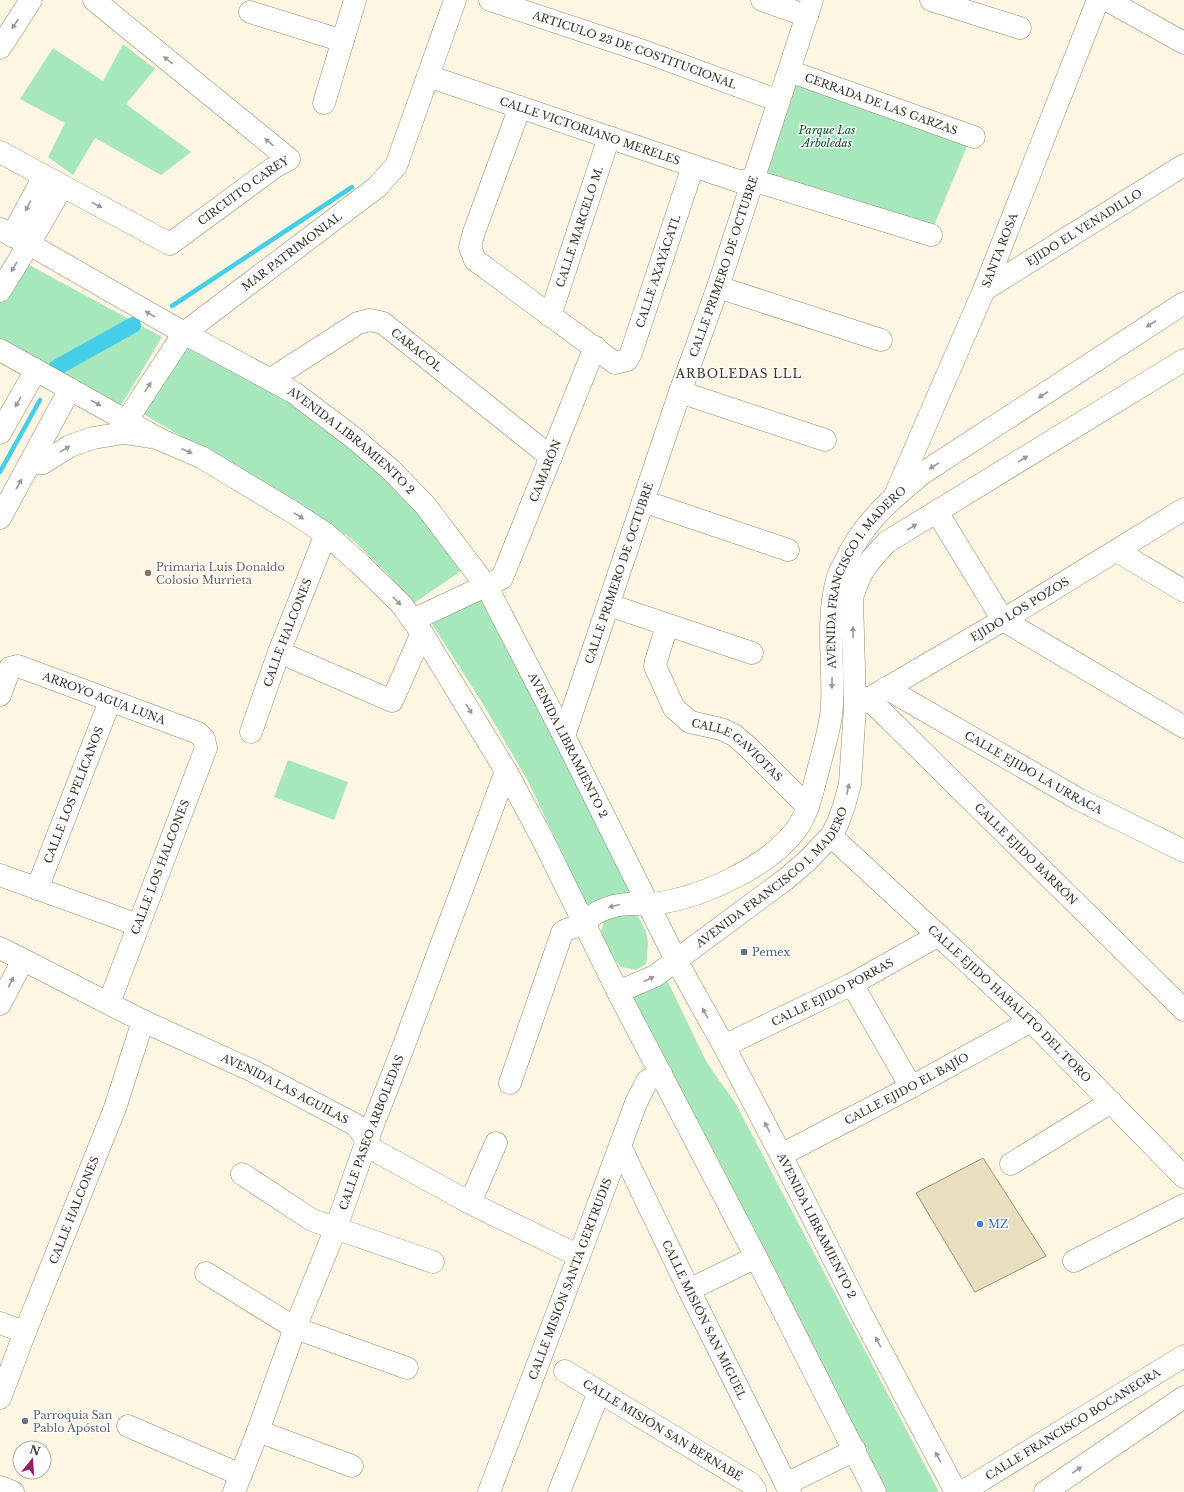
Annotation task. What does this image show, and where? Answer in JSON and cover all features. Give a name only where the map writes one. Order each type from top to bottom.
[{"type":"street","points":[[0,48],[31,0]]},
{"type":"street","name":"CIRCUITO CAREY","points":[[0,152],[170,244],[276,166],[289,160],[94,0]]},
{"type":"street","points":[[324,103],[355,0]]},
{"type":"street","points":[[428,76],[455,0]]},
{"type":"street","name":"ARTICULO 23 DE COSTITUCIONAL","points":[[490,0],[646,52],[779,101]]},
{"type":"street","points":[[762,0],[810,8]]},
{"type":"street","points":[[931,0],[1020,28]]},
{"type":"street","name":"SANTA ROSA","points":[[894,497],[984,290],[1098,0]]},
{"type":"street","points":[[1107,0],[1184,43]]},
{"type":"street","name":"CALLE PRIMERO DE OCTUBRE","points":[[564,736],[680,392],[718,287],[752,180],[810,8]]},
{"type":"street","points":[[250,12],[343,40]]},
{"type":"street","name":"CERRADA DE LAS GARZAS","points":[[789,71],[974,138]]},
{"type":"street","name":"CALLE VICTORIANO MERELES","points":[[428,76],[738,181],[752,180],[930,235]]},
{"type":"street","name":"MAR PATRIMONIAL","points":[[184,333],[377,188],[396,166],[428,76]]},
{"type":"street","points":[[520,107],[474,232],[470,248],[475,260],[603,354]]},
{"type":"street","name":"CALLE MARCELO M.","points":[[550,316],[609,137]]},
{"type":"street","name":"EJIDO EL VENADILLO","points":[[984,290],[1184,165]]},
{"type":"street","name":"CALLE AXAYÁCATL","points":[[603,354],[615,363],[627,360],[631,353],[693,166]]},
{"type":"street","points":[[0,291],[14,236],[53,182]]},
{"type":"street","name":"AVENIDA LIBRAMIENTO 2","points":[[14,236],[184,333],[271,379],[314,407],[392,470],[425,505],[487,586],[676,960],[724,1046],[862,1315],[956,1492]]},
{"type":"street","points":[[718,287],[881,340]]},
{"type":"street","name":"AVENIDA FRANCISCO I. MADERO","points":[[649,904],[682,898],[736,877],[766,858],[785,842],[796,830],[808,807],[829,727],[832,706],[832,601],[837,578],[847,556],[862,531],[894,497],[923,474],[1184,303]]},
{"type":"street","name":"CARACOL","points":[[271,379],[358,322],[370,320],[383,323],[551,457]]},
{"type":"street","points":[[127,420],[184,333]]},
{"type":"street","points":[[0,350],[162,440],[201,457],[294,513],[326,534],[360,564],[401,604],[417,627],[506,771],[541,836],[583,924],[756,1257],[875,1492]]},
{"type":"street","name":"CAMARÓN","points":[[487,586],[502,578],[551,457],[603,354]]},
{"type":"street","name":"AVENIDA FRANCISCO I. MADERO","points":[[676,960],[786,879],[807,861],[831,836],[837,825],[850,784],[870,698],[852,598],[857,582],[869,561],[888,542],[1184,360]]},
{"type":"street","points":[[0,433],[36,370]]},
{"type":"street","points":[[0,518],[70,389]]},
{"type":"street","points":[[680,392],[825,440]]},
{"type":"street","points":[[30,464],[43,463],[70,446],[93,438],[124,433],[162,440]]},
{"type":"street","points":[[643,501],[788,550]]},
{"type":"street","name":"EJIDO LOS POZOS","points":[[829,727],[870,698],[1003,620],[1184,509]]},
{"type":"street","points":[[937,512],[1003,620],[1184,727]]},
{"type":"street","name":"CALLE HALCONES","points":[[251,732],[279,652],[326,534]]},
{"type":"street","points":[[1117,551],[1184,591]]},
{"type":"street","points":[[279,652],[392,701],[417,627],[487,586]]},
{"type":"street","points":[[609,605],[667,626],[752,653]]},
{"type":"street","name":"CALLE GAVIOTAS","points":[[667,626],[656,661],[656,666],[674,708],[690,722],[721,729],[734,735],[808,807]]},
{"type":"street","name":"ARROYO AGUA LUNA","points":[[0,695],[10,668],[18,666],[198,733]]},
{"type":"street","name":"CALLE EJIDO LA URRACA","points":[[870,698],[1184,851]]},
{"type":"street","name":"CALLE EJIDO BARRÓN","points":[[870,698],[1184,1010]]},
{"type":"street","name":"CALLE LOS PELÍCANOS","points":[[37,888],[110,701]]},
{"type":"street","name":"CALLE LOS HALCONES","points":[[109,1003],[206,748],[204,739],[198,733]]},
{"type":"street","name":"CALLE PASEO ARBOLEDAS","points":[[238,1484],[295,1328],[336,1228],[367,1140],[506,771]]},
{"type":"street","name":"CALLE EJIDO HABALITO DEL TORO","points":[[831,836],[1031,1021],[1184,1177]]},
{"type":"street","points":[[0,875],[138,925]]},
{"type":"street","points":[[510,1083],[562,933],[566,929],[583,924],[596,913],[612,906],[649,904]]},
{"type":"street","name":"CALLE EJIDO PORRAS","points":[[724,1046],[852,984],[938,935]]},
{"type":"street","name":"AVENIDA LAS AGUILAS","points":[[0,949],[143,1021],[254,1072],[356,1125],[374,1150],[470,1203],[579,1256]]},
{"type":"street","points":[[0,1004],[23,960]]},
{"type":"street","points":[[618,992],[655,976],[676,960]]},
{"type":"street","points":[[852,984],[911,1088]]},
{"type":"street","name":"CALLE HALCONES","points":[[0,1398],[115,1108],[143,1021]]},
{"type":"street","name":"CALLE EJIDO EL BAJÍO","points":[[781,1155],[911,1088],[1031,1021]]},
{"type":"street","name":"CALLE MISIÓN SANTA GERTRUDIS","points":[[489,1492],[636,1103],[647,1081],[661,1073]]},
{"type":"street","points":[[1011,1164],[1111,1102]]},
{"type":"street","points":[[470,1203],[496,1143]]},
{"type":"street","name":"CALLE MISIÓN SAN MIGUEL","points":[[620,1146],[689,1290],[788,1488]]},
{"type":"street","points":[[242,1174],[312,1220],[433,1262]]},
{"type":"street","points":[[1074,1261],[1184,1205]]},
{"type":"street","points":[[689,1290],[756,1257]]},
{"type":"street","points":[[206,1273],[295,1328],[408,1368]]},
{"type":"street","points":[[0,1324],[25,1332]]},
{"type":"street","name":"CALLE FRANCISCO BOCANEGRA","points":[[962,1492],[1179,1364]]},
{"type":"street","name":"CALLE MISIÓN SAN BERNABÉ","points":[[565,1371],[750,1482],[755,1490],[754,1492]]},
{"type":"street","points":[[564,1490],[599,1392]]},
{"type":"street","points":[[1045,1492],[1184,1397]]},
{"type":"street","points":[[128,1426],[238,1484]]},
{"type":"street","points":[[258,1431],[352,1466]]},
{"type":"street","points":[[788,1488],[855,1450]]},
{"type":"street","points":[[0,1487],[13,1492]]},
{"type":"green space","points":[[123,44],[155,69],[126,104],[191,152],[161,175],[95,138],[73,175],[48,157],[65,123],[20,99],[53,48],[103,81]]},
{"type":"green space","name":"Parque Las Arboledas","points":[[792,63],[973,132],[933,228],[755,172]]},
{"type":"green space","points":[[20,260],[162,337],[120,407],[0,339],[0,298]]},
{"type":"green space","points":[[181,341],[319,419],[391,477],[465,568],[413,604],[386,572],[352,539],[290,499],[138,411]]},
{"type":"green space","points":[[482,599],[636,900],[589,910],[528,781],[483,704],[429,619]]},
{"type":"green space","points":[[288,760],[348,782],[334,820],[274,797]]},
{"type":"green space","points":[[636,914],[646,932],[648,950],[646,964],[636,970],[621,967],[608,951],[601,932],[605,917]]},
{"type":"green space","points":[[666,978],[707,1063],[736,1104],[939,1492],[880,1492],[632,996]]},
{"type":"building","name":"MZ","points":[[983,1158],[1046,1256],[975,1292],[916,1193]]},
{"type":"waterway","points":[[172,306],[352,187]]},
{"type":"waterway","points":[[56,368],[133,325]]},
{"type":"waterway","points":[[0,472],[40,400]]},
{"type":"place","name":"Primaria Luis Donaldo Colosio Murrieta","points":[[148,573]]},
{"type":"place","name":"Pemex","points":[[744,952]]},
{"type":"place","name":"MZ","points":[[980,1224]]},
{"type":"place","name":"Parroquia San Pablo Apóstol","points":[[25,1421]]},
{"type":"district","name":"ARBOLEDAS LLL","points":[[739,374]]}]
